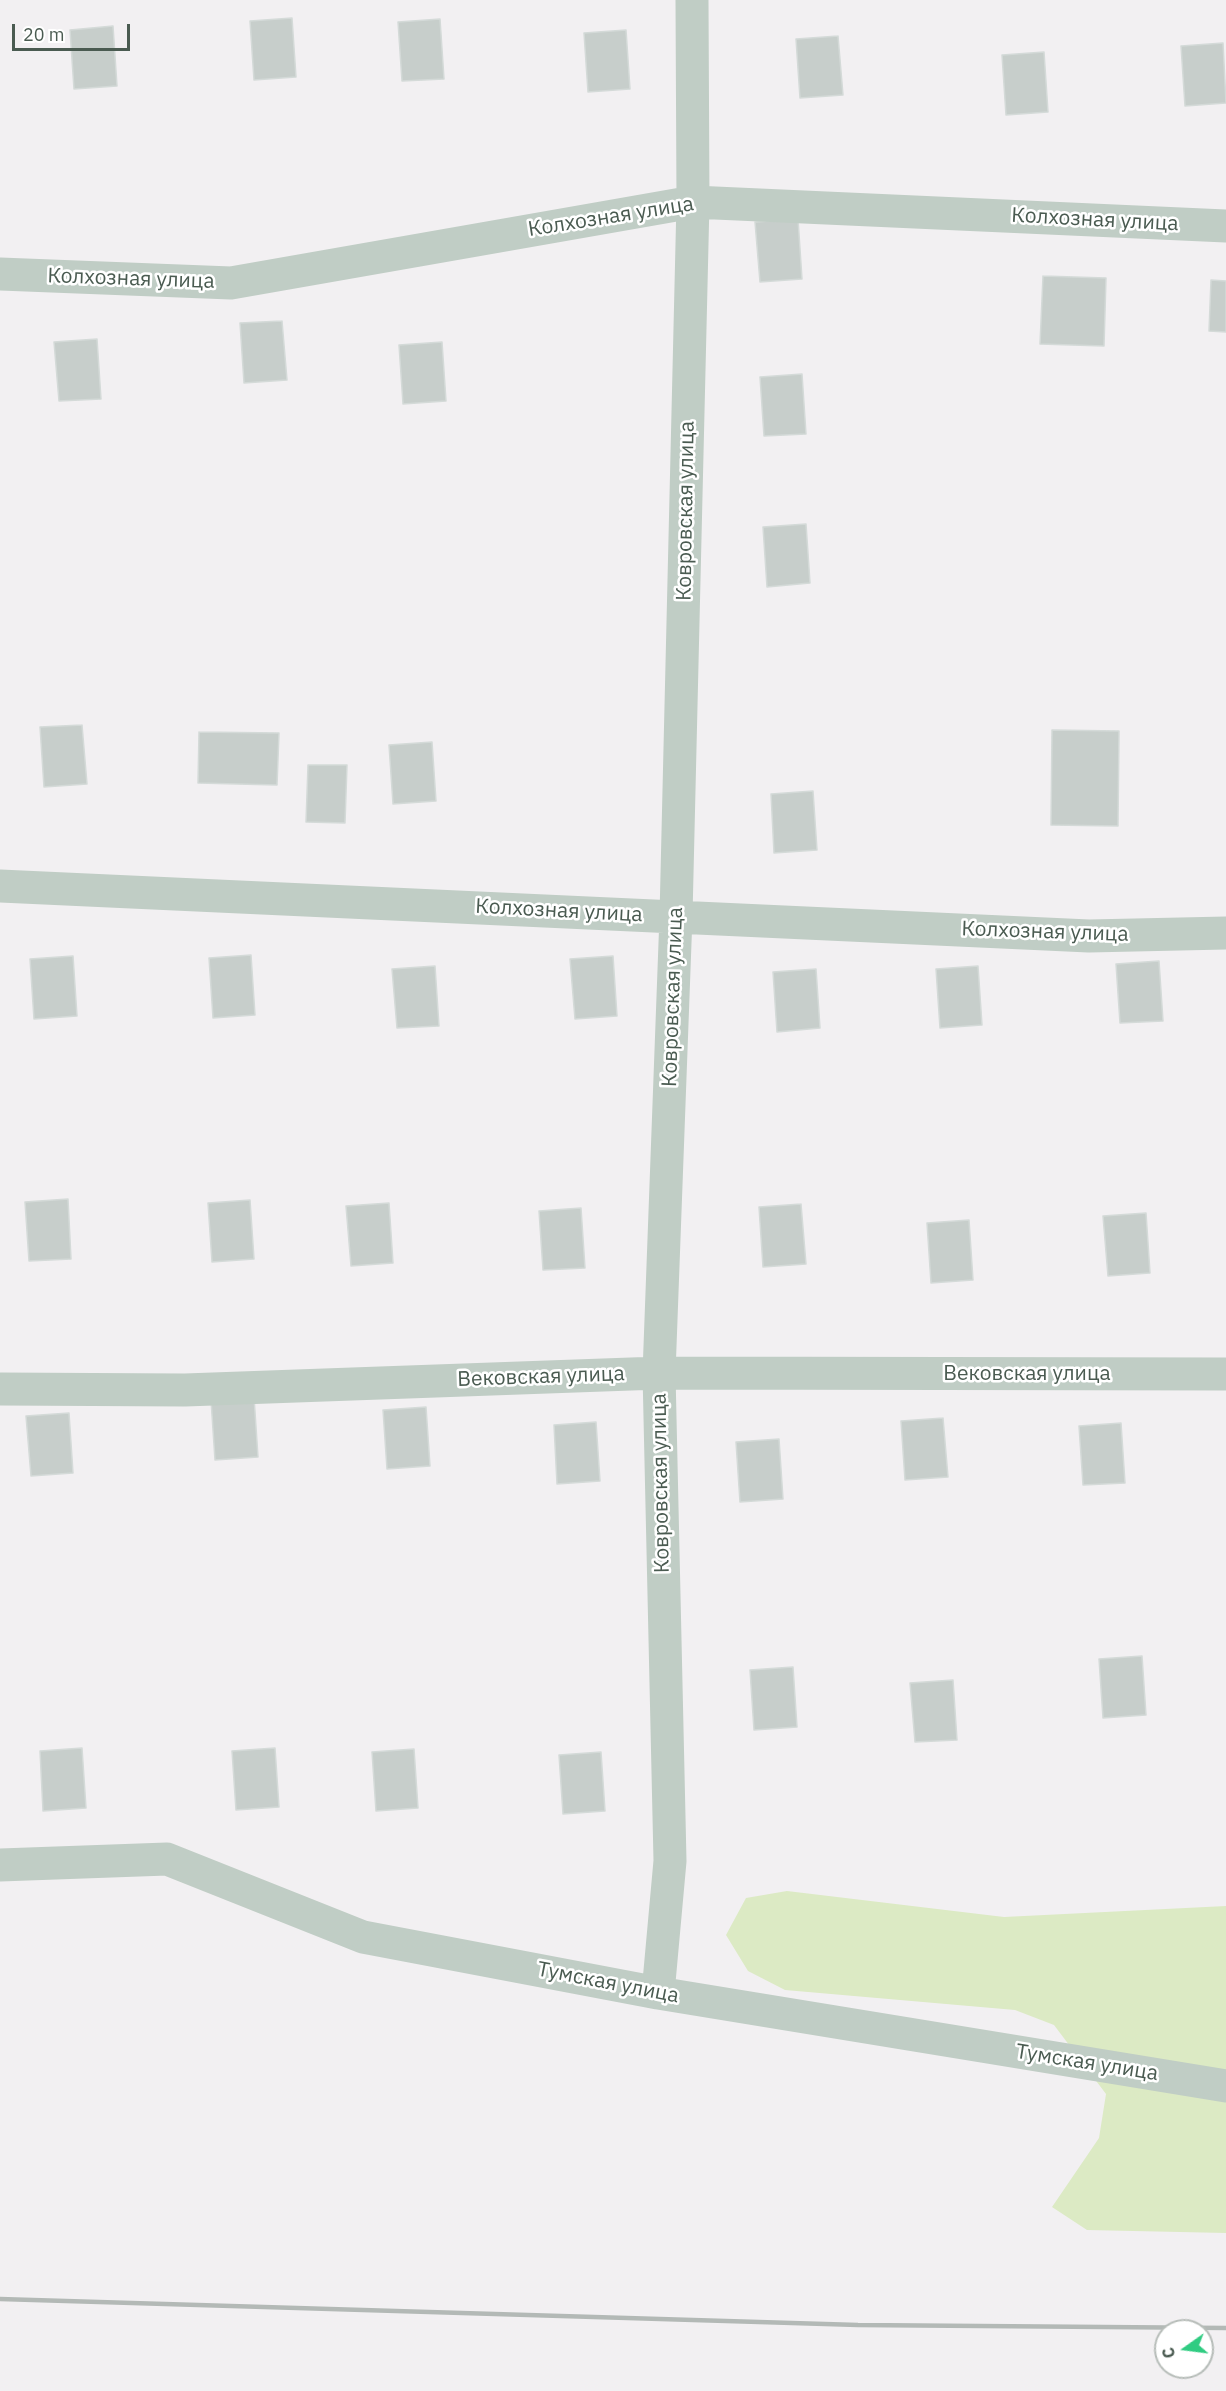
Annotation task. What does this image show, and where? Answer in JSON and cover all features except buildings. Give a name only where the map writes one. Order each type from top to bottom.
[{"type":"street","name":"Ковровская улица","points":[[658,1993],[670,1860],[658,1373],[676,916],[693,202],[692,0]]},
{"type":"street","name":"Колхозная улица","points":[[0,274],[231,283],[693,202],[1226,226]]},
{"type":"street","name":"Колхозная улица","points":[[0,886],[1089,936],[1226,933]]},
{"type":"street","name":"Вековская улица","points":[[0,1389],[185,1390],[658,1373],[1226,1374]]},
{"type":"street","name":"Тумская улица","points":[[0,1865],[167,1859],[363,1937],[658,1993],[1226,2086]]},
{"type":"green space","points":[[787,1891],[1004,1917],[1226,1906],[1226,2233],[1087,2230],[1052,2207],[1099,2138],[1106,2094],[1054,2025],[1015,2010],[785,1990],[748,1971],[726,1935],[746,1898]]},
{"type":"railway","points":[[0,2299],[858,2325],[1226,2328]]}]
